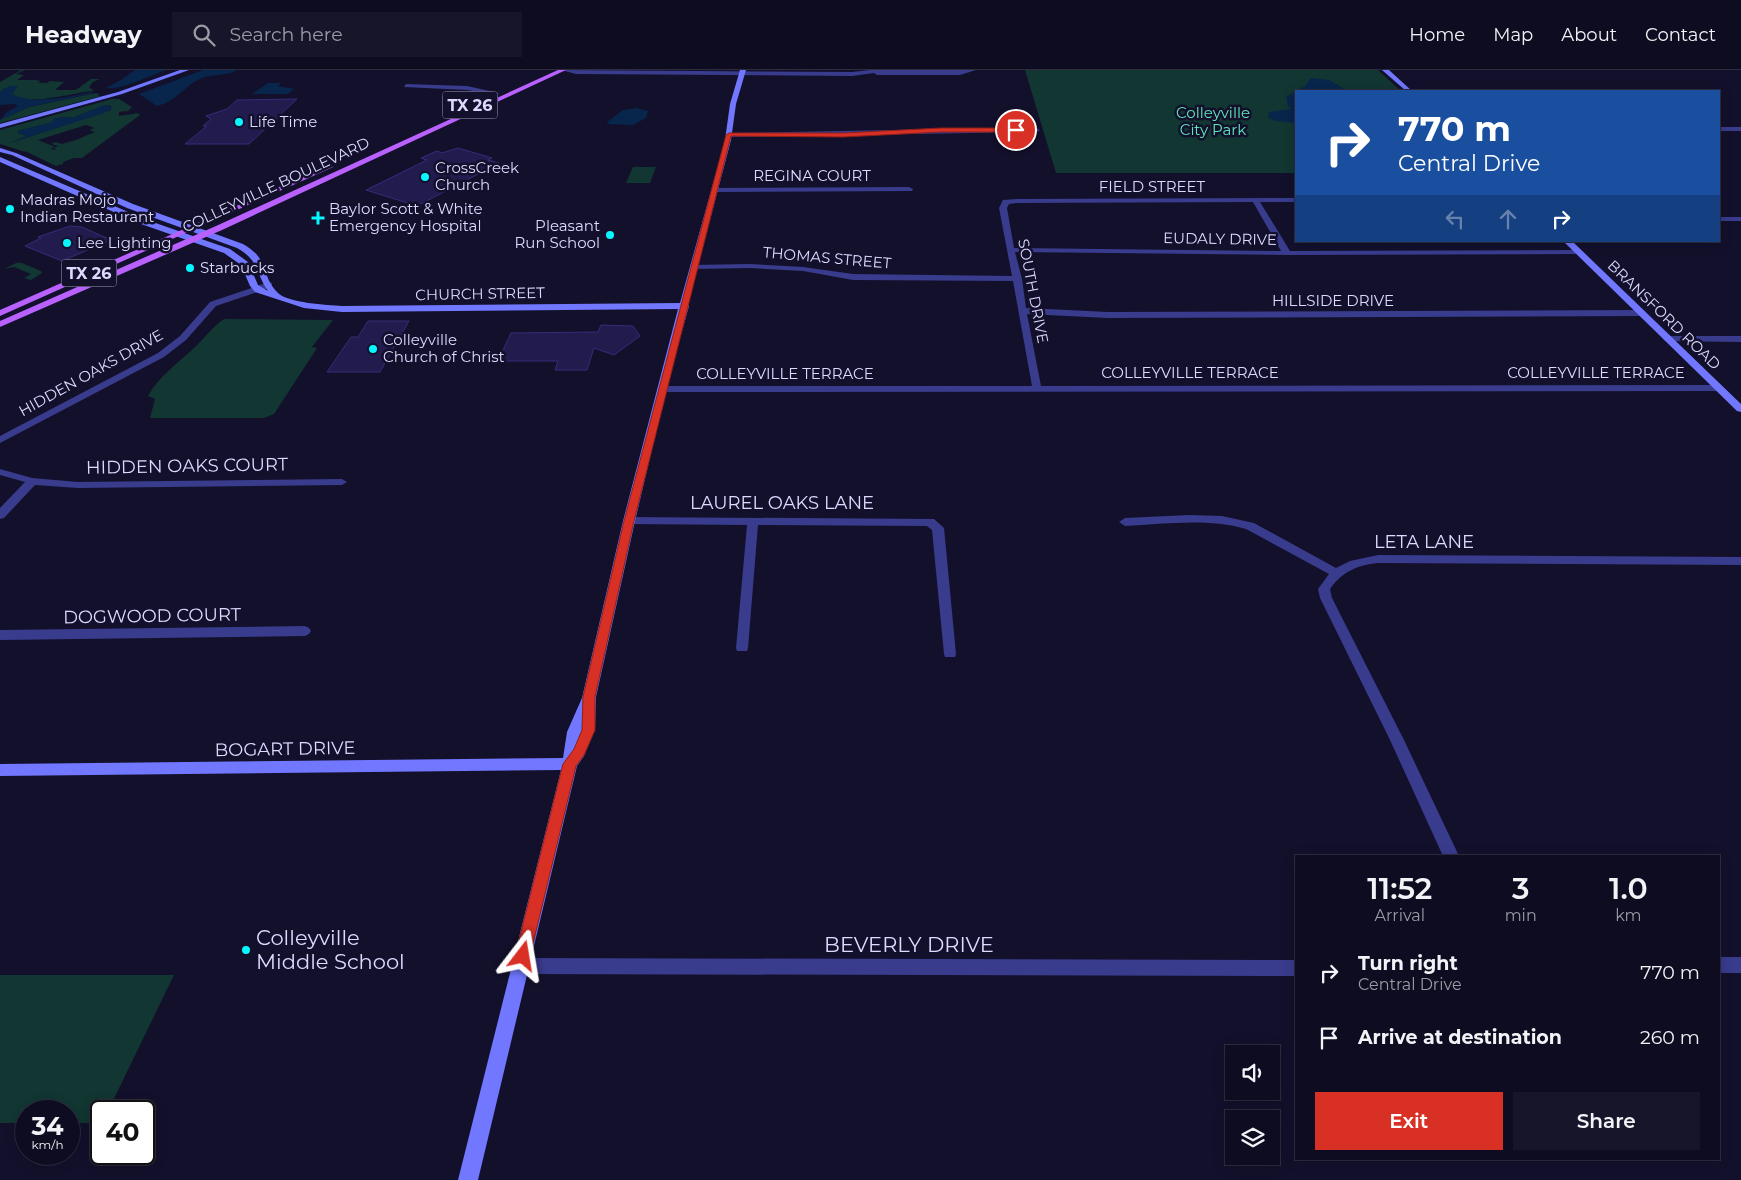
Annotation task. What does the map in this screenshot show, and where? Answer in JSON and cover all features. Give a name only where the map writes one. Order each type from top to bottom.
[{"type":"main road","name":"TX 26","points":[[442,117],[547,70]]},
{"type":"main road","name":"COLLEYVILLE BOULEVARD","points":[[0,324],[207,233],[358,162],[564,70]]},
{"type":"main road","points":[[496,93],[506,97]]},
{"type":"main road","name":"COLLEYVILLE BOULEVARD","points":[[0,313],[337,163]]},
{"type":"street","points":[[0,126],[120,93],[186,70]]},
{"type":"street","points":[[564,70],[576,72],[936,73],[960,73],[973,70]]},
{"type":"street","points":[[853,72],[885,70]]},
{"type":"street","points":[[1385,70],[1408,90]]},
{"type":"street","points":[[468,1180],[570,764],[579,752],[588,730],[589,697],[629,521],[729,135],[733,104],[742,71]]},
{"type":"street","points":[[406,86],[467,88],[496,93]]},
{"type":"street","points":[[1720,129],[1741,129]]},
{"type":"street","points":[[729,135],[843,135],[941,130],[1038,130]]},
{"type":"street","points":[[0,150],[14,154],[130,206],[193,227],[240,246],[253,254],[262,266],[263,276],[277,297]]},
{"type":"street","points":[[0,160],[89,199],[227,251],[245,264],[256,289]]},
{"type":"street","points":[[40,177],[55,172]]},
{"type":"street","name":"REGINA COURT","points":[[715,190],[909,189]]},
{"type":"street","points":[[89,199],[103,194]]},
{"type":"street","points":[[1255,200],[1288,254]]},
{"type":"street","name":"FIELD STREET","points":[[1008,202],[1295,200]]},
{"type":"street","name":"SOUTH DRIVE","points":[[1008,202],[1006,202],[1003,208],[1038,388]]},
{"type":"street","points":[[1720,219],[1741,219]]},
{"type":"street","name":"BRANSFORD ROAD","points":[[1568,242],[1741,409]]},
{"type":"street","name":"EUDALY DRIVE","points":[[1012,250],[1288,254],[1579,252]]},
{"type":"street","points":[[239,258],[253,254]]},
{"type":"street","name":"THOMAS STREET","points":[[694,267],[750,266],[803,269],[853,277],[1018,279]]},
{"type":"street","name":"HIDDEN OAKS DRIVE","points":[[0,440],[161,355],[183,338],[213,304],[269,285]]},
{"type":"street","name":"CHURCH STREET","points":[[256,289],[304,305],[342,309],[685,306]]},
{"type":"street","name":"HILLSIDE DRIVE","points":[[1024,311],[1127,315],[1642,313]]},
{"type":"street","points":[[1668,339],[1741,339]]},
{"type":"street","name":"COLLEYVILLE TERRACE","points":[[662,389],[1719,388]]},
{"type":"street","points":[[0,472],[32,481],[0,516]]},
{"type":"street","name":"HIDDEN OAKS COURT","points":[[32,481],[78,484],[342,482]]},
{"type":"street","points":[[1125,522],[1196,520],[1239,522],[1250,526],[1336,573],[1324,589],[1326,598],[1397,740],[1451,855]]},
{"type":"street","name":"LAUREL OAKS LANE","points":[[629,521],[917,521],[935,524],[938,528],[950,654]]},
{"type":"street","points":[[742,648],[753,521]]},
{"type":"street","name":"LETA LANE","points":[[1336,573],[1357,561],[1378,559],[1741,561]]},
{"type":"street","name":"DOGWOOD COURT","points":[[0,635],[305,631]]},
{"type":"street","name":"BOGART DRIVE","points":[[0,770],[570,764]]},
{"type":"street","points":[[1720,965],[1741,965]]},
{"type":"street","name":"BEVERLY DRIVE","points":[[521,966],[1295,968]]},
{"type":"green space","points":[[21,70],[25,70],[16,74],[24,75],[17,80],[41,81],[38,83],[50,81],[64,82],[55,90],[76,90],[91,79],[100,79],[93,82],[89,87],[94,91],[52,98],[20,98],[12,94],[14,91],[6,88],[0,92],[0,82]]},
{"type":"green space","name":"Colleyville City Park","points":[[1025,70],[1378,70],[1400,90],[1295,90],[1295,173],[1056,173]]},
{"type":"green space","points":[[96,93],[99,94],[98,96],[101,96],[0,123],[0,120],[29,107]]},
{"type":"green space","points":[[112,99],[119,99],[132,107],[127,112],[119,112],[119,116],[138,113],[140,115],[82,158],[74,158],[56,166],[25,151],[0,144],[0,130]],"holes":[[[105,105],[111,106],[111,110],[10,143],[27,136],[18,133],[18,131],[50,123],[61,117],[73,118]],[[86,125],[95,128],[89,130],[95,132],[62,144],[55,142],[51,144],[58,146],[54,148],[57,150],[50,149],[55,147],[38,140]]]},
{"type":"green space","points":[[633,167],[656,167],[650,183],[626,183]]},
{"type":"green space","points":[[16,263],[22,263],[42,273],[31,280],[24,278],[31,274],[14,267],[4,269]]},
{"type":"green space","points":[[224,319],[333,320],[312,347],[317,348],[274,414],[264,418],[150,418],[155,399],[148,396],[157,382]]},
{"type":"green space","points":[[0,975],[174,975],[113,1100],[90,1100],[90,1123],[80,1123],[80,1100],[15,1100],[15,1123],[0,1123]]},
{"type":"water","points":[[135,70],[166,70],[127,85],[106,88],[121,80]]},
{"type":"water","points":[[203,70],[237,70],[202,78],[170,101],[157,106],[139,94]]},
{"type":"water","points":[[1311,78],[1329,80],[1346,90],[1298,90],[1305,86]]},
{"type":"water","points":[[268,83],[281,83],[278,86],[294,89],[288,94],[252,94]]},
{"type":"water","points":[[10,86],[18,86],[12,94],[39,100],[93,93],[29,107],[0,120],[7,112],[18,106],[15,104],[0,105],[0,92]]},
{"type":"water","points":[[1295,92],[1295,123],[1275,121],[1268,117],[1269,112],[1292,109],[1288,106],[1286,97]]},
{"type":"water","points":[[105,105],[113,108],[104,113],[9,143],[27,136],[18,133],[18,131],[49,123],[53,119],[61,117],[73,118]]},
{"type":"water","points":[[636,108],[648,111],[646,118],[633,125],[608,124],[607,122],[623,110]]},
{"type":"building","name":"Life Time","points":[[297,99],[249,144],[185,144],[207,126],[203,126],[211,119],[206,116],[227,109],[237,100]]},
{"type":"building","name":"CrossCreek Church","points":[[458,148],[492,158],[488,160],[499,163],[417,206],[366,190],[427,160],[421,158],[437,151],[442,153]]},
{"type":"building","name":"Lee Lighting","points":[[70,226],[82,227],[111,240],[62,261],[25,246],[41,238],[38,237]]},
{"type":"building","name":"Colleyville Church of Christ","points":[[368,321],[409,321],[380,372],[327,372],[351,337],[358,337]]},
{"type":"building","points":[[601,325],[633,326],[640,336],[614,355],[594,348],[587,370],[555,370],[558,361],[498,361],[511,333],[598,332]]},
{"type":"place","name":"Life Time","points":[[239,122]]},
{"type":"place","name":"CrossCreek Church","points":[[425,177]]},
{"type":"place","name":"Madras Mojo Indian Restaurant","points":[[10,209]]},
{"type":"place","name":"Baylor Scott & White Emergency Hospital","points":[[318,218]]},
{"type":"place","name":"Pleasant Run School","points":[[610,235]]},
{"type":"place","name":"Lee Lighting","points":[[67,243]]},
{"type":"place","name":"Starbucks","points":[[190,268]]},
{"type":"place","name":"Colleyville Church of Christ","points":[[373,349]]},
{"type":"place","name":"Colleyville Middle School","points":[[246,950]]},
{"type":"route","points":[[523,956],[570,764],[579,752],[588,730],[589,697],[629,521],[663,382],[685,306],[704,226],[708,218],[729,135],[843,135],[941,130],[1016,130]]}]
